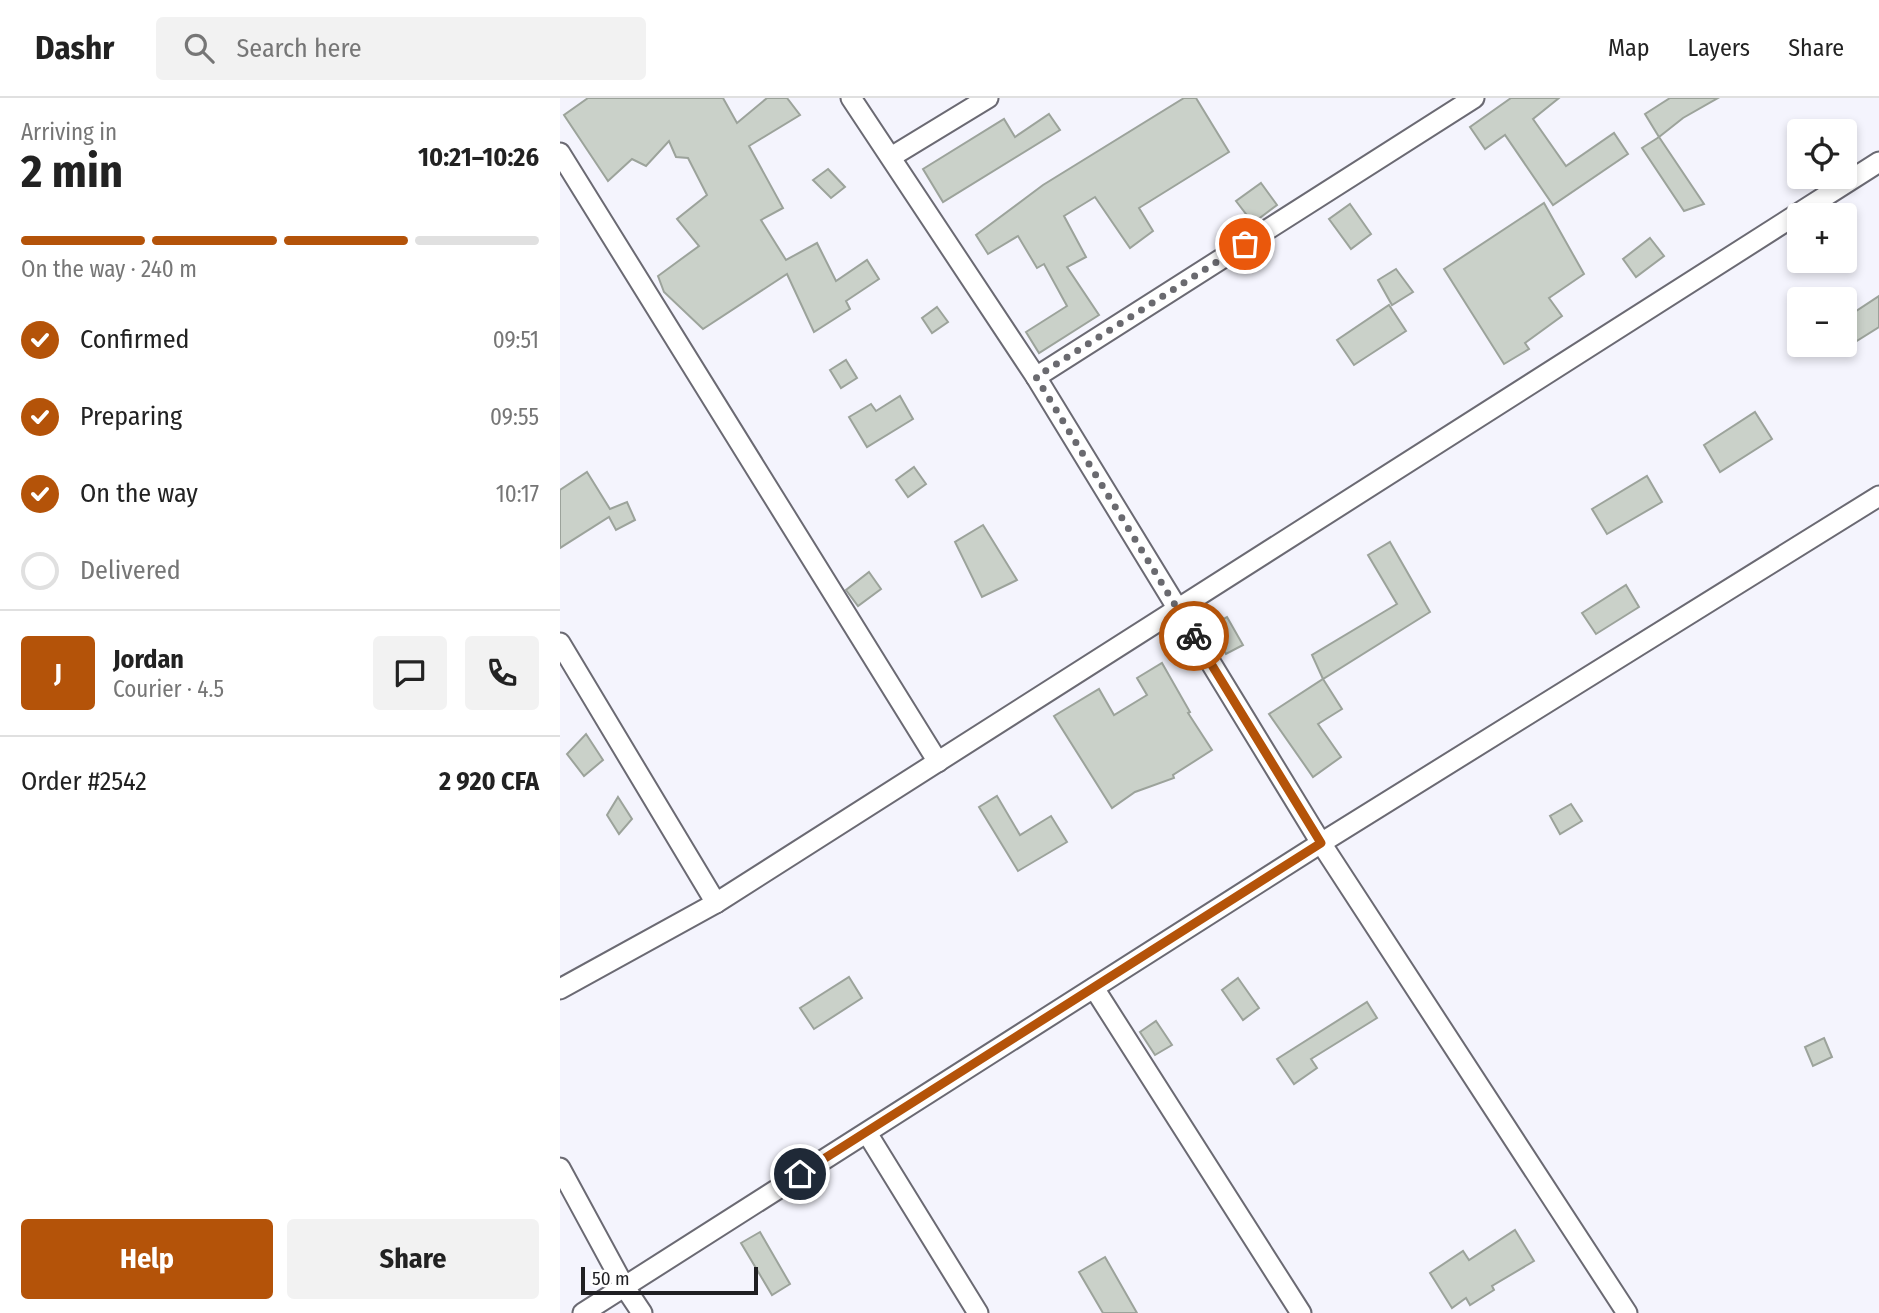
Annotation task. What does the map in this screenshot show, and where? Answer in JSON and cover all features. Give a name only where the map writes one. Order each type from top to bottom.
[{"type":"street","points":[[852,98],[1036,377],[1321,843],[1628,1313]]},
{"type":"street","points":[[891,157],[988,98]]},
{"type":"street","points":[[1036,377],[1474,98]]},
{"type":"street","points":[[560,153],[938,762]]},
{"type":"street","points":[[560,989],[716,903],[1879,162]]},
{"type":"street","points":[[583,1313],[1321,843],[1879,496]]},
{"type":"street","points":[[560,643],[716,903]]},
{"type":"street","points":[[1094,988],[1301,1313]]},
{"type":"street","points":[[867,1133],[978,1313]]},
{"type":"street","points":[[560,1168],[624,1286],[642,1313]]},
{"type":"building","points":[[588,98],[723,98],[737,123],[767,98],[787,98],[800,115],[749,146],[783,208],[761,220],[786,260],[817,243],[836,281],[867,260],[879,279],[846,301],[850,309],[814,332],[787,274],[703,329],[664,292],[658,276],[699,246],[677,219],[707,195],[688,158],[676,157],[669,141],[646,166],[632,159],[608,181],[564,115]]},
{"type":"building","points":[[1184,98],[1196,98],[1229,152],[1139,208],[1153,231],[1130,248],[1095,197],[1064,216],[1086,257],[1067,267],[1099,315],[1039,353],[1026,332],[1067,306],[1044,264],[1037,268],[1018,236],[988,254],[976,235],[1043,185]]},
{"type":"building","points":[[1511,98],[1559,98],[1533,119],[1566,166],[1614,133],[1628,154],[1553,205],[1505,135],[1485,149],[1470,127]]},
{"type":"building","points":[[1670,98],[1718,98],[1683,118],[1659,137],[1645,114]]},
{"type":"building","points":[[1049,114],[1060,130],[943,202],[923,169],[1004,119],[1015,137]]},
{"type":"building","points":[[1659,137],[1704,204],[1684,211],[1642,148]]},
{"type":"building","points":[[828,169],[845,187],[831,198],[813,180]]},
{"type":"building","points":[[1261,183],[1277,205],[1253,223],[1236,201]]},
{"type":"building","points":[[1544,203],[1584,274],[1549,298],[1562,316],[1525,343],[1529,349],[1504,364],[1444,269]]},
{"type":"building","points":[[1350,204],[1371,234],[1351,249],[1329,219]]},
{"type":"building","points":[[1650,238],[1664,256],[1636,277],[1623,259]]},
{"type":"building","points":[[1396,269],[1413,292],[1392,305],[1378,280]]},
{"type":"building","points":[[1879,296],[1879,327],[1857,341],[1857,310]]},
{"type":"building","points":[[1389,305],[1406,331],[1354,365],[1337,340]]},
{"type":"building","points":[[937,307],[948,322],[932,333],[922,318]]},
{"type":"building","points":[[846,360],[857,378],[841,388],[830,370]]},
{"type":"building","points":[[900,396],[913,419],[867,447],[849,417],[871,404],[876,411]]},
{"type":"building","points":[[1755,412],[1772,439],[1720,472],[1704,445]]},
{"type":"building","points":[[914,467],[926,484],[908,497],[896,480]]},
{"type":"building","points":[[587,472],[610,509],[627,502],[635,520],[616,530],[609,517],[560,548],[560,490]]},
{"type":"building","points":[[1647,476],[1662,502],[1607,534],[1592,509]]},
{"type":"building","points":[[983,525],[1017,580],[982,597],[955,542]]},
{"type":"building","points":[[1390,542],[1430,612],[1323,679],[1312,655],[1397,604],[1368,555]]},
{"type":"building","points":[[869,572],[881,589],[858,606],[846,590]]},
{"type":"building","points":[[1626,585],[1639,607],[1596,634],[1582,613]]},
{"type":"building","points":[[1227,617],[1243,645],[1226,654],[1210,626]]},
{"type":"building","points":[[1162,663],[1190,712],[1188,713],[1212,750],[1173,775],[1174,778],[1135,792],[1112,808],[1054,716],[1099,689],[1114,715],[1147,695],[1137,678]]},
{"type":"building","points":[[1323,679],[1342,709],[1318,724],[1341,757],[1313,777],[1269,714]]},
{"type":"building","points":[[586,734],[603,760],[584,776],[567,754]]},
{"type":"building","points":[[997,796],[1020,835],[1051,816],[1067,842],[1018,871],[979,807]]},
{"type":"building","points":[[618,797],[632,819],[619,834],[607,815]]},
{"type":"building","points":[[1571,804],[1582,821],[1560,834],[1550,816]]},
{"type":"building","points":[[849,977],[862,998],[814,1029],[800,1008]]},
{"type":"building","points":[[1238,978],[1259,1008],[1243,1020],[1222,990]]},
{"type":"building","points":[[1367,1002],[1377,1018],[1311,1059],[1317,1068],[1294,1084],[1277,1059]]},
{"type":"building","points":[[1156,1021],[1172,1045],[1155,1055],[1140,1032]]},
{"type":"building","points":[[1824,1038],[1832,1057],[1813,1066],[1805,1047]]},
{"type":"building","points":[[1515,1230],[1534,1261],[1492,1286],[1494,1290],[1470,1305],[1466,1298],[1452,1308],[1430,1273],[1463,1251],[1469,1260]]},
{"type":"building","points":[[760,1232],[790,1284],[772,1295],[741,1243]]},
{"type":"building","points":[[1105,1257],[1137,1313],[1103,1313],[1079,1272]]},
{"type":"way so far","points":[[1194,636],[1036,377],[1245,244]]},
{"type":"route","points":[[800,1174],[1321,843],[1194,636]]}]
